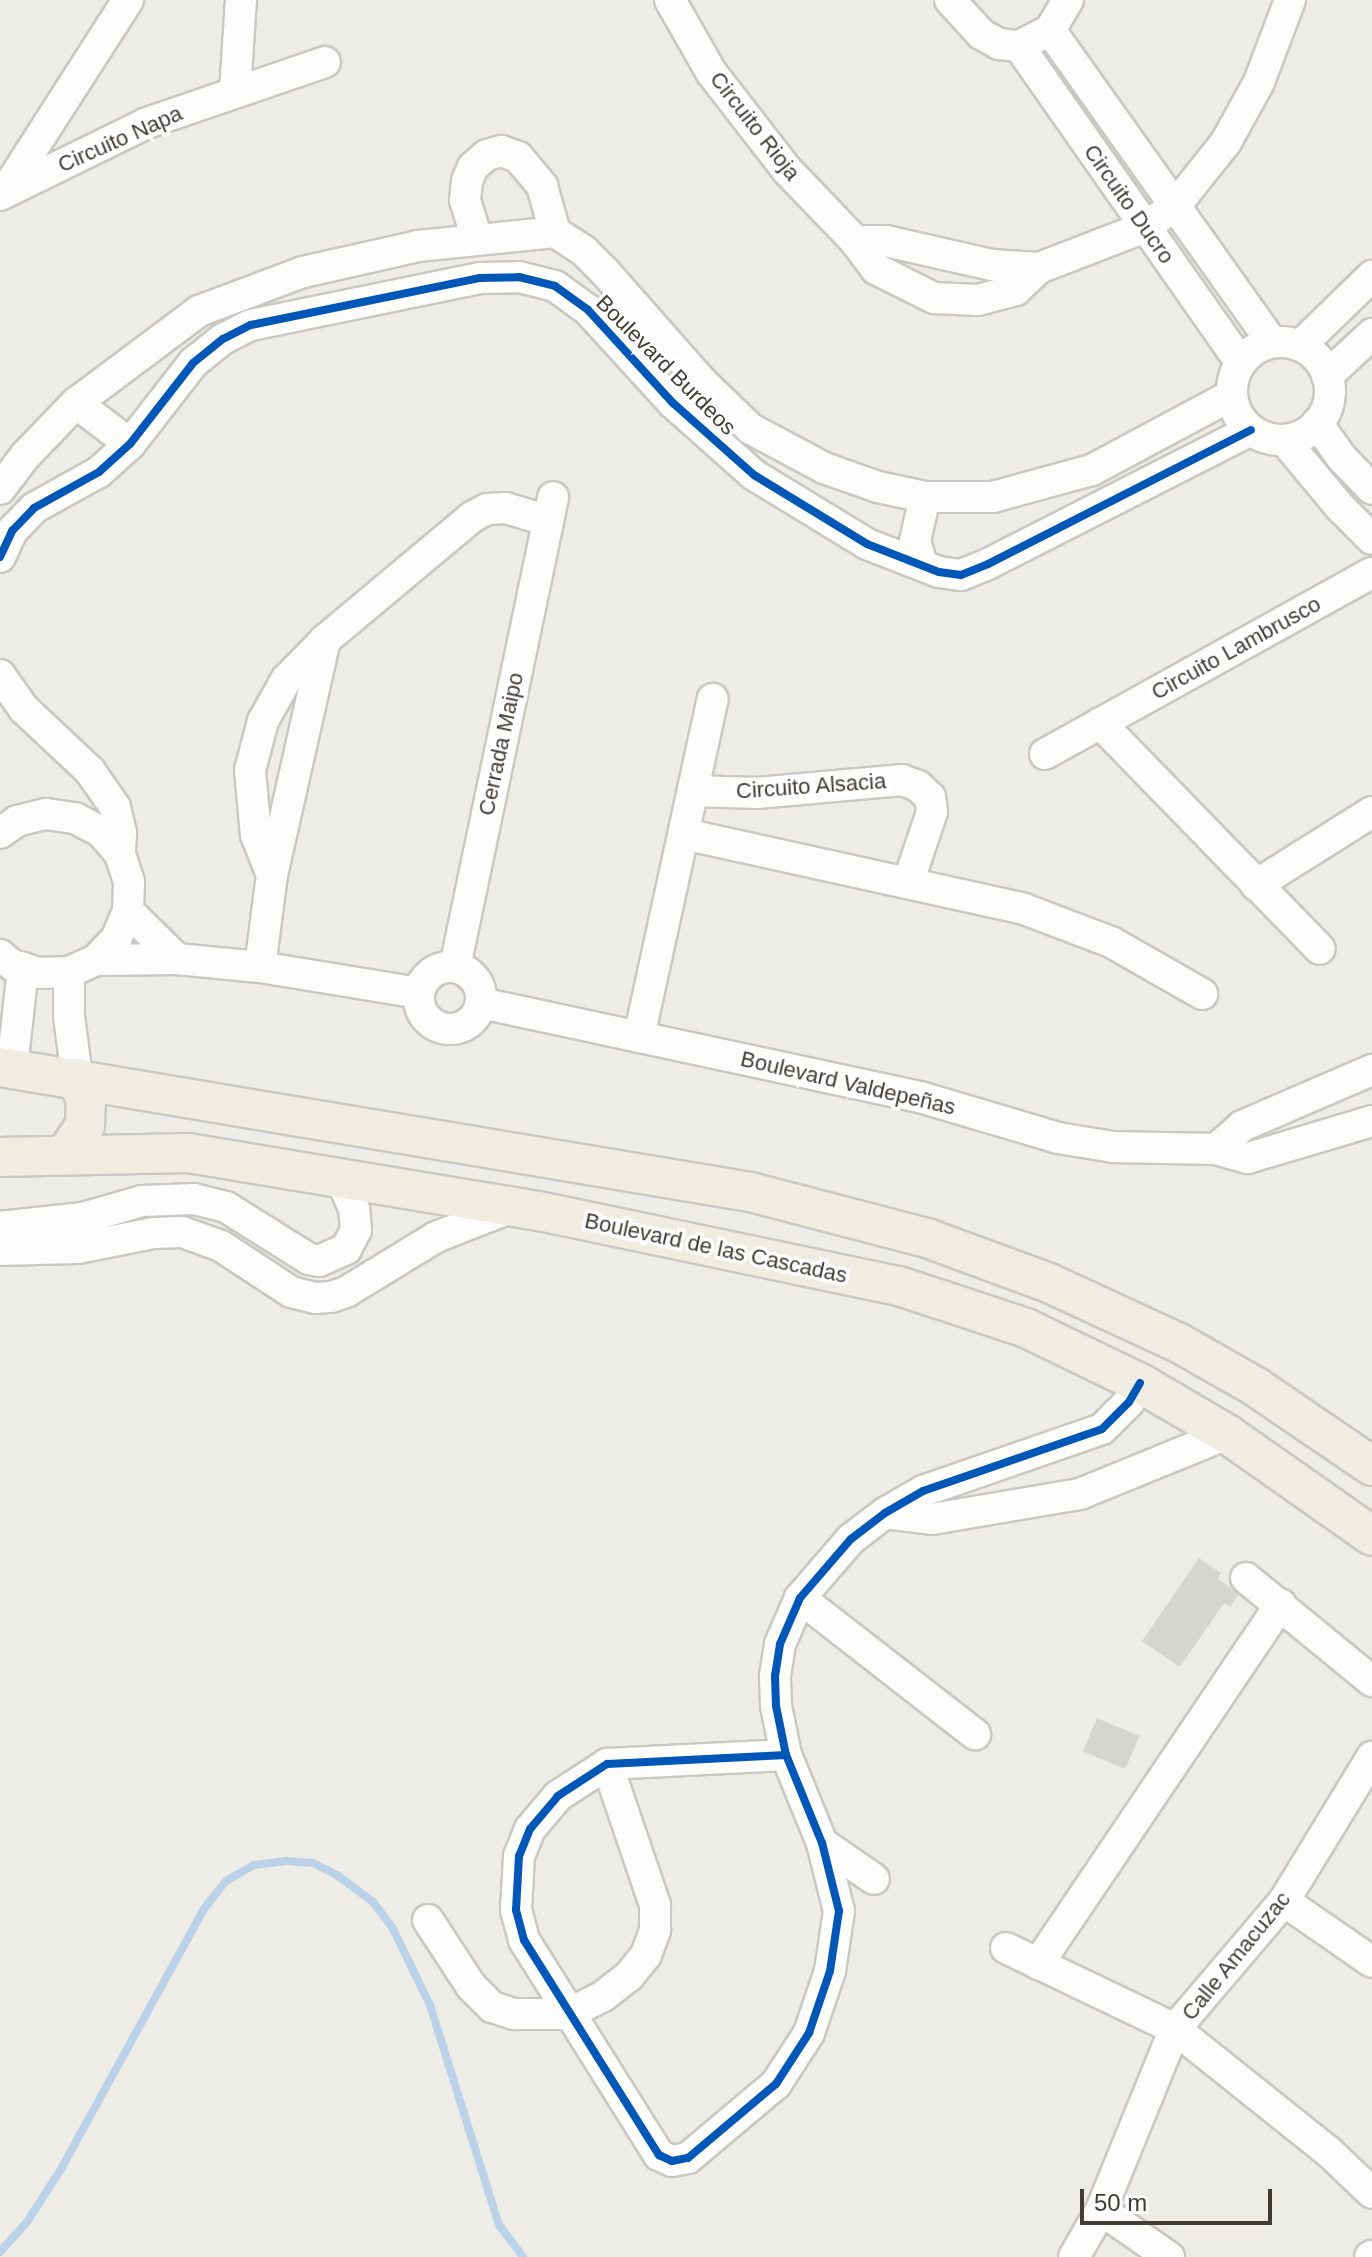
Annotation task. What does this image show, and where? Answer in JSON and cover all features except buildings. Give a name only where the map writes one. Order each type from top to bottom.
[{"type":"main road","points":[[6,1068],[492,1152],[750,1192],[927,1238],[1049,1283],[1179,1343],[1256,1387],[1372,1466]]},
{"type":"main road","points":[[65,1155],[85,1125],[86,1101],[77,1078]]},
{"type":"main road","name":"Boulevard de las Cascadas","points":[[0,1157],[188,1153],[514,1207],[899,1286],[1026,1328],[1140,1383],[1227,1434],[1372,1536]]},
{"type":"street","name":"Circuito Napa","points":[[3,192],[128,0]]},
{"type":"street","points":[[235,92],[241,0]]},
{"type":"street","name":"Circuito Rioja","points":[[670,0],[711,72],[787,170],[855,241],[876,269],[934,298],[978,300],[1016,290],[1039,268],[1145,227],[1175,206],[1226,142],[1259,82],[1290,0]]},
{"type":"street","points":[[950,0],[981,34],[999,44],[1019,46],[1050,30],[1068,0]]},
{"type":"street","name":"Circuito Ducro","points":[[1050,30],[1271,341]]},
{"type":"street","name":"Circuito Ducro","points":[[1019,46],[1240,362]]},
{"type":"street","points":[[239,48],[287,74]]},
{"type":"street","name":"Circuito Napa","points":[[3,192],[147,123],[325,62]]},
{"type":"street","points":[[0,489],[25,456],[76,403],[199,311],[251,290],[346,262],[418,246],[555,232],[542,186],[518,157],[501,151],[487,155],[473,167],[467,181],[465,200],[477,239]]},
{"type":"street","name":"Boulevard Burdeos","points":[[555,232],[584,251],[702,382],[751,429],[824,468],[878,487],[925,497],[993,497],[1092,470],[1230,396]]},
{"type":"street","name":"Circuito Rioja","points":[[855,241],[886,241],[992,265],[1039,268]]},
{"type":"street","points":[[1302,344],[1372,276]]},
{"type":"street","name":"Boulevard Burdeos","points":[[0,557],[12,531],[34,508],[99,472],[130,444],[193,363],[223,339],[251,325],[480,278],[519,277],[555,286],[588,310],[673,403],[754,475],[867,544],[939,572],[961,575],[988,564],[1251,430]]},
{"type":"street","points":[[612,337],[640,310]]},
{"type":"street","points":[[1327,376],[1372,334]]},
{"type":"street","points":[[1271,341],[1302,344],[1322,361],[1331,386],[1327,412],[1310,432],[1285,441],[1259,437],[1239,420],[1230,396],[1240,362],[1251,349],[1271,341]]},
{"type":"street","points":[[76,403],[130,444]]},
{"type":"street","points":[[1317,423],[1342,458],[1372,489]]},
{"type":"street","points":[[1285,441],[1340,507],[1372,539]]},
{"type":"street","points":[[922,565],[915,541],[925,497]]},
{"type":"street","name":"Cerrada Maipo","points":[[272,875],[256,835],[250,770],[263,721],[286,680],[325,640],[472,517],[487,509],[550,509],[455,967]]},
{"type":"street","name":"Circuito Lambrusco","points":[[1045,754],[1372,573]]},
{"type":"street","name":"Cerrada Maipo","points":[[260,967],[272,875],[325,640]]},
{"type":"street","points":[[0,675],[24,709],[90,771],[115,807],[121,833],[120,854],[129,882],[128,911],[116,939],[82,966],[69,1011],[77,1078]]},
{"type":"street","points":[[639,1037],[713,699]]},
{"type":"street","points":[[1100,723],[1320,949]]},
{"type":"street","name":"Circuito Alsacia","points":[[693,791],[757,793],[902,780],[918,786],[930,797],[932,812],[908,883]]},
{"type":"street","points":[[1256,885],[1372,812]]},
{"type":"street","points":[[0,833],[17,821],[46,814],[75,818],[101,832],[120,854]]},
{"type":"street","points":[[684,834],[1024,909],[1111,942],[1202,994]]},
{"type":"street","points":[[128,911],[177,959]]},
{"type":"street","points":[[6,1068],[12,962],[39,973],[82,966],[177,959],[260,967],[419,993]]},
{"type":"street","points":[[455,967],[470,974],[479,987],[481,1003],[475,1016],[465,1025],[452,1029],[438,1027],[427,1019],[420,1007],[419,993],[432,974],[455,967]]},
{"type":"street","name":"Boulevard Valdepeñas","points":[[481,1003],[920,1097],[1058,1138],[1113,1147],[1216,1149],[1248,1158],[1372,1121]]},
{"type":"street","points":[[1216,1149],[1242,1126],[1372,1070]]},
{"type":"street","points":[[0,1227],[83,1218],[142,1201],[194,1199],[226,1207],[309,1259],[319,1261],[346,1249],[356,1230],[354,1209],[341,1178]]},
{"type":"street","points":[[0,1250],[78,1248],[154,1233],[182,1232],[221,1246],[291,1292],[315,1298],[331,1297],[346,1292],[436,1237],[514,1207]]},
{"type":"street","points":[[786,1755],[607,1764],[558,1796],[530,1829],[519,1856],[516,1910],[524,1940],[659,2155],[672,2161],[688,2158],[776,2084],[809,2033],[830,1971],[839,1911],[822,1843],[786,1755],[776,1706],[775,1676],[780,1644],[800,1598],[851,1539],[885,1513],[923,1491],[1102,1429],[1129,1402],[1140,1383]]},
{"type":"street","points":[[885,1513],[932,1519],[1080,1494],[1227,1434]]},
{"type":"street","points":[[1246,1578],[1372,1681]]},
{"type":"street","points":[[800,1598],[975,1734]]},
{"type":"street","points":[[1038,1964],[1281,1604]]},
{"type":"street","name":"Calle Amacuzac","points":[[1074,2257],[1101,2210],[1175,2029],[1284,1901],[1372,1757]]},
{"type":"street","points":[[428,1920],[471,1986],[492,2007],[514,2014],[568,2014],[602,1997],[629,1976],[646,1955],[655,1930],[655,1905],[607,1764]]},
{"type":"street","points":[[822,1843],[874,1879]]},
{"type":"street","points":[[1284,1901],[1372,1962]]},
{"type":"street","points":[[1006,1948],[1175,2029],[1329,2152],[1372,2193]]},
{"type":"street","points":[[1101,2210],[1169,2257]]},
{"type":"waterway","points":[[0,2252],[27,2222],[61,2169],[204,1909],[226,1881],[254,1865],[285,1861],[313,1863],[337,1875],[373,1902],[393,1929],[430,2005],[499,2225],[523,2257]]},
{"type":"cycle path","points":[[0,557],[12,531],[34,508],[99,472],[130,444],[193,363],[223,339],[251,325],[480,278],[519,277],[555,286],[588,310],[673,403],[754,475],[867,544],[939,572],[961,575],[988,564],[1251,430]]},
{"type":"cycle path","points":[[786,1755],[607,1764],[558,1796],[530,1829],[519,1856],[516,1910],[524,1940],[659,2155],[672,2161],[688,2158],[776,2084],[809,2033],[830,1971],[839,1911],[822,1843],[786,1755],[776,1706],[775,1676],[780,1644],[800,1598],[851,1539],[885,1513],[923,1491],[1102,1429],[1129,1402],[1140,1383]]}]
